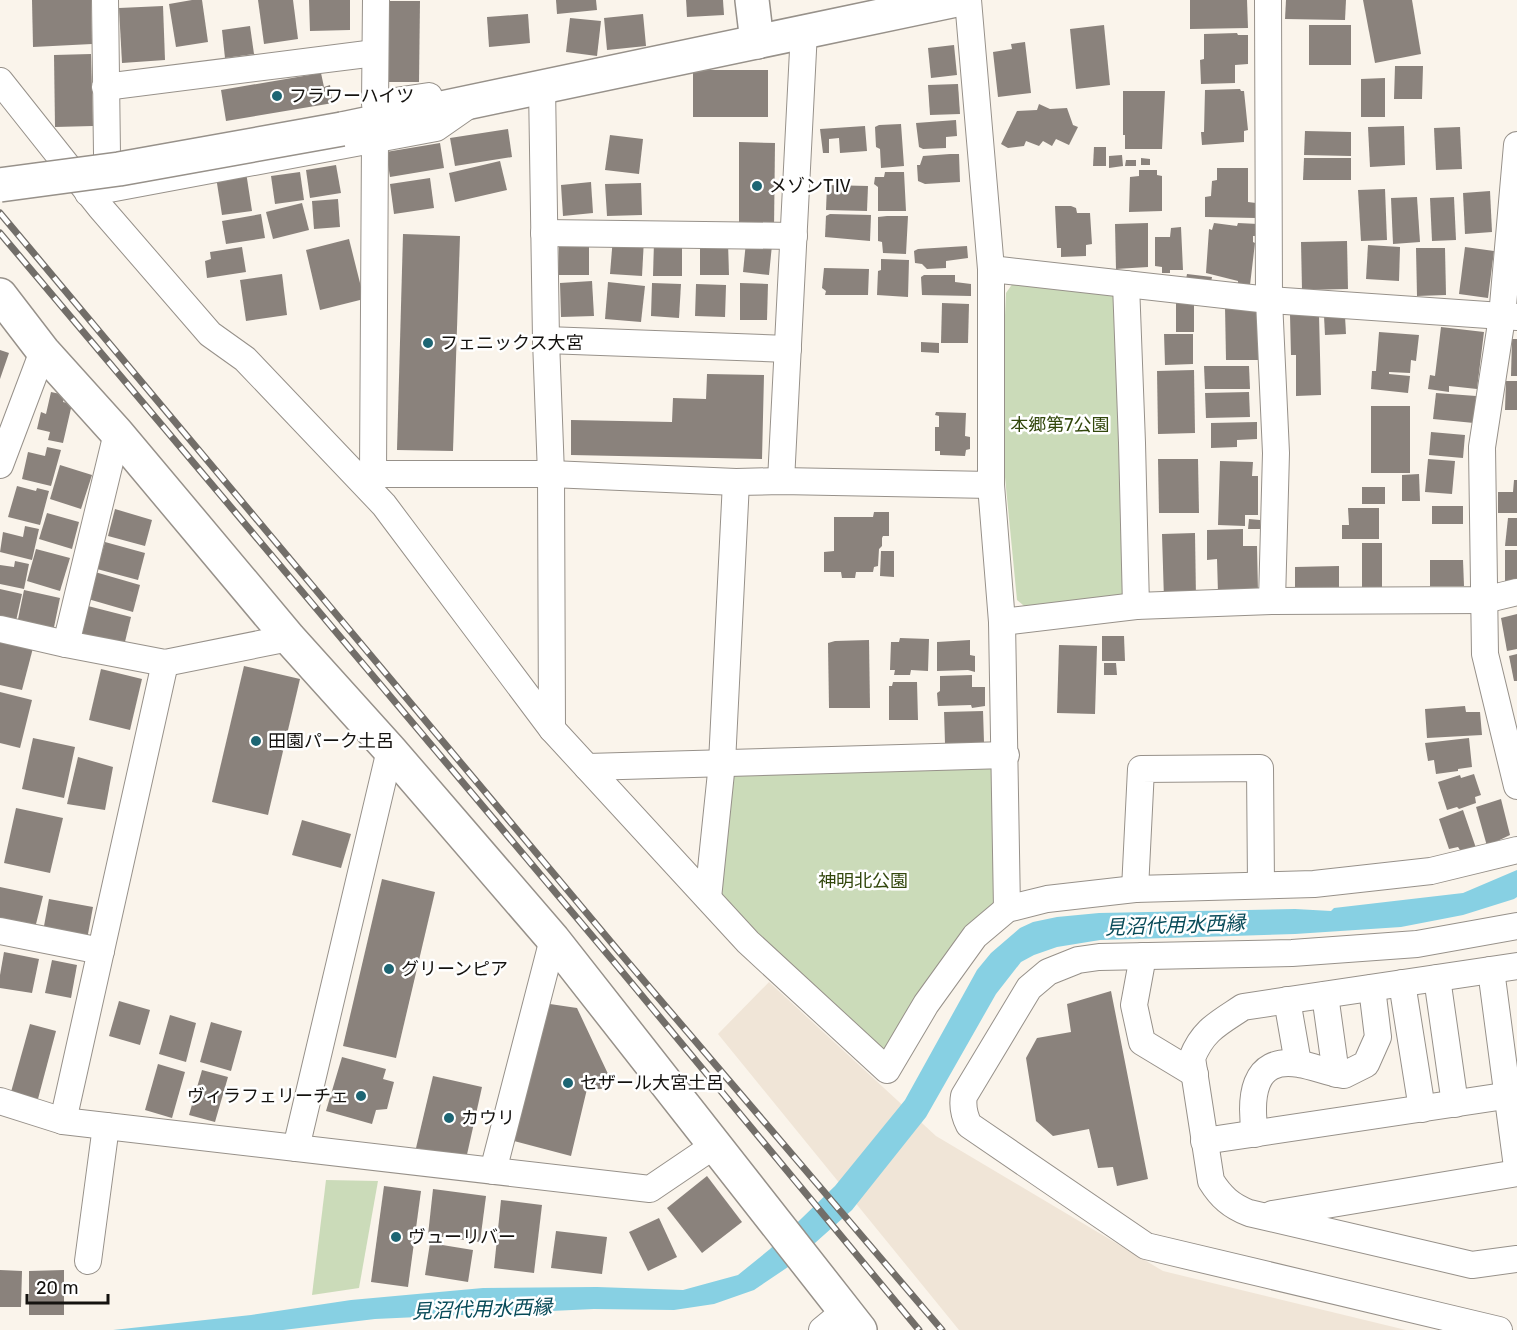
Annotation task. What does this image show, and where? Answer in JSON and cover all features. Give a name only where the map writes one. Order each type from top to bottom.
[{"type":"street","points":[[105,0],[107,154]]},
{"type":"street","points":[[376,0],[375,104],[444,94],[476,99]]},
{"type":"street","points":[[752,0],[757,42]]},
{"type":"street","points":[[0,185],[119,169],[342,129],[476,99],[956,0]]},
{"type":"street","points":[[968,0],[991,269],[991,485],[1002,622],[1007,909]]},
{"type":"street","points":[[1268,0],[1269,300],[1276,453],[1272,601]]},
{"type":"street","points":[[781,481],[804,31]]},
{"type":"street","points":[[105,87],[375,53]]},
{"type":"street","points":[[0,81],[88,193],[210,334],[245,359],[366,476],[384,505],[552,729],[748,942],[887,1070],[926,1004],[975,936],[1007,909],[1047,899],[1135,889],[1314,884],[1431,871],[1517,850]]},
{"type":"street","points":[[542,86],[546,340],[551,474],[552,729]]},
{"type":"street","points":[[88,193],[436,128],[476,99]]},
{"type":"street","points":[[366,476],[375,140]]},
{"type":"street","points":[[1517,145],[1509,317],[1482,447],[1485,654],[1517,786]]},
{"type":"street","points":[[544,233],[794,236]]},
{"type":"street","points":[[991,269],[1269,300],[1509,317]]},
{"type":"street","points":[[1126,284],[1136,606]]},
{"type":"street","points":[[0,295],[43,351],[117,433],[290,638],[553,939],[808,1263],[843,1324]]},
{"type":"street","points":[[546,340],[788,349]]},
{"type":"street","points":[[2,456],[43,351]]},
{"type":"street","points":[[66,644],[117,433]]},
{"type":"street","points":[[366,476],[551,474],[736,482],[991,485]]},
{"type":"street","points":[[708,898],[722,763],[736,482]]},
{"type":"street","points":[[1002,622],[1136,606],[1272,601],[1484,600],[1517,592]]},
{"type":"street","points":[[0,629],[165,663],[290,638]]},
{"type":"street","points":[[63,1121],[165,663]]},
{"type":"street","points":[[296,1148],[390,750]]},
{"type":"street","points":[[587,767],[1005,755]]},
{"type":"street","points":[[1135,889],[1141,769],[1260,768],[1261,885]]},
{"type":"street","points":[[1499,1330],[1146,1246],[969,1125],[962,1106],[964,1096],[1029,987],[1048,972],[1078,960],[1099,957],[1292,953],[1417,944],[1517,926]]},
{"type":"street","points":[[0,931],[101,951]]},
{"type":"street","points":[[493,1171],[553,939]]},
{"type":"street","points":[[1143,956],[1134,1005],[1142,1042],[1195,1074]]},
{"type":"street","points":[[1517,966],[1243,1007],[1208,1030],[1192,1058],[1211,1181],[1221,1196],[1234,1207],[1260,1216],[1517,1277]]},
{"type":"street","points":[[1491,970],[1512,1095],[1517,1167]]},
{"type":"street","points":[[1437,978],[1455,1104]]},
{"type":"street","points":[[1402,983],[1422,1109]]},
{"type":"street","points":[[1255,1134],[1251,1110],[1252,1094],[1259,1077],[1270,1068],[1282,1062],[1298,1063],[1344,1075],[1366,1064],[1374,1051],[1378,1037],[1372,988]]},
{"type":"street","points":[[1325,995],[1336,1074]]},
{"type":"street","points":[[1287,1000],[1298,1063]]},
{"type":"street","points":[[1204,1141],[1512,1095]]},
{"type":"street","points":[[0,1101],[63,1121],[650,1190],[715,1145]]},
{"type":"street","points":[[88,1261],[106,1126]]},
{"type":"street","points":[[1260,1216],[1517,1173]]},
{"type":"street","points":[[1473,1266],[1517,1259]]},
{"type":"shaded area","points":[[769,982],[936,1136],[1163,1271],[1406,1330],[959,1330],[718,1034]]},
{"type":"green space","name":"本郷第7公園","points":[[1013,283],[1119,295],[1124,596],[1029,610],[1017,600],[1000,426],[1006,293]]},
{"type":"green space","name":"神明北公園","points":[[1006,755],[1007,909],[887,1070],[708,898],[722,763]]},
{"type":"green space","points":[[326,1180],[378,1181],[359,1288],[312,1295]]},
{"type":"water","name":"見沼代用水西縁","points":[[1517,870],[1517,897],[1514,899],[1463,915],[1401,927],[1295,934],[1100,940],[1057,947],[1021,962],[996,994],[926,1117],[852,1210],[788,1267],[754,1290],[714,1304],[674,1310],[594,1309],[375,1319],[283,1330],[113,1330],[251,1315],[351,1300],[483,1288],[597,1287],[683,1290],[738,1275],[770,1249],[835,1186],[905,1100],[977,970],[991,953],[1020,928],[1033,922],[1057,917],[1099,913],[1295,909],[1331,911],[1334,908],[1463,893]]},
{"type":"building","points":[[32,0],[91,0],[92,44],[33,47]]},
{"type":"building","points":[[202,0],[208,42],[176,47],[169,4]]},
{"type":"building","points":[[258,0],[293,0],[298,39],[264,44]]},
{"type":"building","points":[[309,0],[350,0],[350,30],[310,31]]},
{"type":"building","points":[[556,0],[596,0],[597,10],[557,14]]},
{"type":"building","points":[[686,0],[723,0],[724,15],[687,17]]},
{"type":"building","points":[[1190,0],[1247,0],[1248,28],[1190,29]]},
{"type":"building","points":[[1286,0],[1346,0],[1345,20],[1285,19]]},
{"type":"building","points":[[1363,0],[1412,0],[1421,54],[1375,63]]},
{"type":"building","points":[[385,1],[420,1],[419,82],[385,82]]},
{"type":"building","points":[[163,6],[165,60],[122,63],[119,8]]},
{"type":"building","points":[[528,14],[530,43],[489,47],[487,17]]},
{"type":"building","points":[[643,14],[646,46],[607,50],[604,18]]},
{"type":"building","points":[[570,18],[601,21],[597,56],[566,52]]},
{"type":"building","points":[[1104,25],[1110,85],[1076,89],[1070,29]]},
{"type":"building","points":[[1309,25],[1351,25],[1351,65],[1309,65]]},
{"type":"building","points":[[250,26],[254,54],[225,58],[222,30]]},
{"type":"building","points":[[1204,34],[1248,35],[1248,64],[1235,65],[1235,83],[1201,84],[1200,60],[1204,59]]},
{"type":"building","points":[[1025,42],[1031,93],[998,97],[993,52],[1012,49],[1011,44]]},
{"type":"building","points":[[954,45],[957,75],[931,78],[928,48]]},
{"type":"building","points":[[91,54],[93,126],[55,127],[54,55]]},
{"type":"building","points":[[1395,66],[1423,66],[1422,99],[1394,99]]},
{"type":"building","points":[[693,70],[768,70],[768,117],[693,117]]},
{"type":"building","name":"フラワーハイツ","points":[[321,73],[324,87],[330,85],[333,103],[226,121],[221,90]]},
{"type":"building","points":[[1385,78],[1385,117],[1361,117],[1361,79]]},
{"type":"building","points":[[958,84],[960,114],[930,115],[928,85]]},
{"type":"building","points":[[1240,89],[1244,91],[1248,130],[1244,131],[1244,142],[1202,145],[1205,90]]},
{"type":"building","points":[[1123,91],[1165,91],[1162,149],[1125,149]]},
{"type":"building","points":[[1039,104],[1050,109],[1067,108],[1073,125],[1078,127],[1069,145],[1056,139],[1052,146],[1043,141],[1039,146],[1026,141],[1024,146],[1008,148],[1001,144],[1017,111],[1037,110]]},
{"type":"building","points":[[956,120],[957,136],[946,137],[946,148],[923,149],[919,147],[916,123]]},
{"type":"building","points":[[901,124],[904,166],[881,168],[880,149],[876,147],[875,127]]},
{"type":"building","points":[[865,126],[867,151],[840,153],[839,138],[829,139],[829,153],[823,153],[820,129]]},
{"type":"building","points":[[1404,126],[1405,165],[1370,167],[1368,127]]},
{"type":"building","points":[[1460,127],[1462,169],[1436,170],[1434,128]]},
{"type":"building","points":[[508,129],[512,157],[455,166],[450,138]]},
{"type":"building","points":[[1305,131],[1351,132],[1351,156],[1304,155]]},
{"type":"building","points":[[610,135],[643,139],[639,174],[605,170]]},
{"type":"building","name":"メゾンTⅣ","points":[[739,142],[775,143],[774,229],[739,228]]},
{"type":"building","points":[[440,143],[444,168],[390,177],[386,152]]},
{"type":"building","points":[[1094,147],[1106,147],[1106,166],[1093,166]]},
{"type":"building","points":[[959,154],[960,182],[925,184],[918,181],[917,165],[920,165],[923,156]]},
{"type":"building","points":[[1122,155],[1123,166],[1109,168],[1109,156]]},
{"type":"building","points":[[1141,158],[1150,159],[1150,165],[1141,165]]},
{"type":"building","points":[[1304,158],[1351,158],[1351,180],[1303,180]]},
{"type":"building","points":[[1126,160],[1136,160],[1136,166],[1125,166]]},
{"type":"building","points":[[500,161],[507,190],[455,202],[449,173]]},
{"type":"building","points":[[336,165],[341,193],[310,198],[306,170]]},
{"type":"building","points":[[1217,168],[1248,168],[1248,202],[1256,203],[1256,218],[1205,217],[1205,197],[1211,196],[1212,181],[1217,180]]},
{"type":"building","points":[[1139,170],[1157,170],[1157,175],[1162,176],[1162,211],[1129,212],[1130,177],[1139,176]]},
{"type":"building","points":[[246,172],[252,211],[222,215],[216,177]]},
{"type":"building","points":[[300,172],[304,200],[275,204],[271,176]]},
{"type":"building","points":[[885,172],[904,172],[906,211],[878,211],[878,187],[874,184],[875,177],[884,177]]},
{"type":"building","points":[[430,178],[434,208],[394,214],[390,184]]},
{"type":"building","points":[[591,182],[593,213],[563,216],[561,185]]},
{"type":"building","points":[[641,183],[642,215],[607,216],[605,184]]},
{"type":"building","points":[[827,185],[868,186],[867,211],[826,210]]},
{"type":"building","points":[[1385,189],[1387,240],[1361,241],[1358,190]]},
{"type":"building","points":[[1490,191],[1492,232],[1465,234],[1463,193]]},
{"type":"building","points":[[1417,197],[1420,242],[1393,244],[1391,198]]},
{"type":"building","points":[[1454,197],[1456,240],[1432,241],[1430,198]]},
{"type":"building","points":[[338,199],[340,227],[314,229],[312,201]]},
{"type":"building","points":[[302,203],[309,230],[273,239],[266,212]]},
{"type":"building","points":[[1055,206],[1071,206],[1076,208],[1077,213],[1090,213],[1092,244],[1086,245],[1086,256],[1061,257],[1061,248],[1057,248]]},
{"type":"building","points":[[261,214],[265,238],[226,244],[222,221]]},
{"type":"building","points":[[830,214],[871,215],[870,241],[825,237],[826,216]]},
{"type":"building","points":[[908,216],[906,254],[883,253],[882,242],[878,241],[878,217]]},
{"type":"building","points":[[1148,223],[1148,267],[1116,269],[1115,224]]},
{"type":"building","points":[[1214,223],[1237,226],[1238,223],[1258,224],[1257,236],[1253,236],[1255,243],[1250,285],[1238,284],[1238,281],[1206,273],[1209,229],[1212,230]]},
{"type":"building","points":[[1181,227],[1183,270],[1170,270],[1170,273],[1162,273],[1162,267],[1155,266],[1155,237],[1170,237],[1171,228]]},
{"type":"building","name":"フェニックス大宮","points":[[403,234],[460,236],[453,451],[397,450]]},
{"type":"building","points":[[613,237],[644,239],[642,276],[610,274]]},
{"type":"building","points":[[349,239],[364,299],[320,310],[306,250]]},
{"type":"building","points":[[1347,241],[1348,289],[1302,290],[1301,242]]},
{"type":"building","points":[[559,242],[589,243],[589,275],[558,275]]},
{"type":"building","points":[[654,242],[682,243],[682,276],[653,276]]},
{"type":"building","points":[[728,242],[729,275],[700,275],[700,243]]},
{"type":"building","points":[[746,242],[772,245],[769,275],[743,272]]},
{"type":"building","points":[[1368,245],[1400,247],[1399,281],[1366,279]]},
{"type":"building","points":[[967,246],[968,258],[946,261],[946,268],[927,269],[922,264],[915,263],[914,251],[918,249]]},
{"type":"building","points":[[242,247],[246,272],[207,278],[205,261],[211,259],[210,252]]},
{"type":"building","points":[[1465,247],[1494,251],[1488,298],[1459,294]]},
{"type":"building","points":[[1416,248],[1445,248],[1446,295],[1417,296]]},
{"type":"building","points":[[881,259],[909,260],[908,297],[877,295]]},
{"type":"building","points":[[824,268],[869,269],[868,295],[825,295],[826,291],[822,288]]},
{"type":"building","points":[[282,274],[287,315],[246,321],[240,280]]},
{"type":"building","points":[[1187,274],[1212,277],[1211,282],[1186,279]]},
{"type":"building","points":[[924,275],[955,275],[955,282],[971,284],[971,296],[922,295],[921,277]]},
{"type":"building","points":[[592,281],[594,316],[561,317],[560,283]]},
{"type":"building","points":[[608,282],[645,286],[641,322],[605,319]]},
{"type":"building","points":[[652,283],[681,284],[679,318],[651,316]]},
{"type":"building","points":[[740,283],[768,284],[767,320],[740,320]]},
{"type":"building","points":[[696,284],[726,285],[725,317],[695,316]]},
{"type":"building","points":[[1176,300],[1194,300],[1194,332],[1176,332]]},
{"type":"building","points":[[942,303],[969,304],[968,343],[941,343]]},
{"type":"building","points":[[1259,305],[1259,360],[1226,360],[1225,306]]},
{"type":"building","points":[[1290,315],[1319,315],[1321,395],[1296,396],[1296,355],[1291,355]]},
{"type":"building","points":[[1324,316],[1345,316],[1346,334],[1325,335]]},
{"type":"building","points":[[1441,327],[1484,332],[1477,389],[1449,386],[1449,392],[1428,389],[1430,375],[1435,376]]},
{"type":"building","points":[[1379,332],[1419,335],[1416,361],[1411,360],[1410,373],[1389,372],[1389,374],[1410,376],[1408,393],[1371,389],[1372,371],[1376,371]]},
{"type":"building","points":[[1164,334],[1193,334],[1193,364],[1165,365]]},
{"type":"building","points":[[1512,339],[1517,339],[1517,376],[1511,376]]},
{"type":"building","points":[[921,342],[939,343],[939,353],[921,352]]},
{"type":"building","points":[[0,350],[9,353],[0,379]]},
{"type":"building","points":[[1204,366],[1249,366],[1250,389],[1205,389]]},
{"type":"building","points":[[1194,370],[1195,433],[1158,434],[1157,371]]},
{"type":"building","points":[[707,374],[764,375],[762,459],[571,455],[571,420],[672,422],[673,398],[706,399]]},
{"type":"building","points":[[1506,381],[1517,381],[1517,410],[1505,410]]},
{"type":"building","points":[[51,392],[65,395],[63,402],[72,404],[63,443],[48,440],[50,432],[37,429],[41,412],[46,414]]},
{"type":"building","points":[[1249,392],[1250,417],[1206,418],[1205,393]]},
{"type":"building","points":[[1436,393],[1476,396],[1474,423],[1433,419]]},
{"type":"building","points":[[1371,406],[1410,406],[1410,473],[1371,473]]},
{"type":"building","points":[[936,412],[966,413],[965,436],[970,437],[970,449],[966,450],[965,456],[940,455],[940,451],[935,451],[935,427],[939,427],[939,416],[935,415]]},
{"type":"building","points":[[1257,422],[1257,439],[1237,440],[1237,447],[1211,448],[1211,423]]},
{"type":"building","points":[[1431,432],[1465,435],[1463,458],[1429,455]]},
{"type":"building","points":[[47,447],[61,450],[51,486],[22,479],[28,452],[45,456]]},
{"type":"building","points":[[1158,459],[1198,459],[1199,513],[1159,513]]},
{"type":"building","points":[[1428,459],[1455,461],[1452,494],[1425,492]]},
{"type":"building","points":[[1220,461],[1253,462],[1252,476],[1258,476],[1258,515],[1245,515],[1245,526],[1218,525]]},
{"type":"building","points":[[60,465],[92,475],[81,509],[50,499]]},
{"type":"building","points":[[1419,474],[1420,501],[1402,501],[1402,475]]},
{"type":"building","points":[[1514,480],[1517,480],[1517,513],[1498,513],[1498,492],[1513,492]]},
{"type":"building","points":[[17,486],[36,491],[37,488],[49,491],[40,525],[8,517]]},
{"type":"building","points":[[1362,487],[1385,487],[1385,504],[1362,504]]},
{"type":"building","points":[[1432,506],[1463,506],[1463,524],[1432,524]]},
{"type":"building","points":[[1348,508],[1379,508],[1379,539],[1342,539],[1342,525],[1349,525]]},
{"type":"building","points":[[115,509],[152,520],[145,546],[108,536]]},
{"type":"building","points":[[874,512],[889,512],[889,536],[882,538],[878,566],[874,567],[873,572],[856,572],[855,578],[842,578],[841,572],[824,572],[824,552],[834,551],[834,517],[873,517]]},
{"type":"building","points":[[47,513],[79,522],[72,549],[39,539]]},
{"type":"building","points":[[1508,518],[1517,518],[1517,546],[1505,546]]},
{"type":"building","points":[[1249,519],[1260,520],[1260,529],[1248,529]]},
{"type":"building","points":[[25,526],[39,529],[32,560],[0,552],[3,532],[23,537]]},
{"type":"building","points":[[1243,529],[1243,546],[1257,546],[1258,592],[1218,593],[1217,559],[1207,560],[1207,530]]},
{"type":"building","points":[[1195,533],[1196,599],[1164,600],[1162,534]]},
{"type":"building","points":[[105,542],[145,553],[138,580],[97,569]]},
{"type":"building","points":[[1362,543],[1382,543],[1382,591],[1362,592]]},
{"type":"building","points":[[36,549],[70,558],[60,591],[27,581]]},
{"type":"building","points":[[1505,550],[1517,550],[1517,581],[1505,581]]},
{"type":"building","points":[[881,551],[894,551],[894,577],[880,576]]},
{"type":"building","points":[[1430,560],[1463,560],[1464,586],[1430,586]]},
{"type":"building","points":[[15,561],[29,564],[24,589],[0,584],[0,565],[14,567]]},
{"type":"building","points":[[1339,566],[1339,592],[1295,592],[1295,567]]},
{"type":"building","points":[[95,572],[140,585],[133,612],[88,599]]},
{"type":"building","points":[[0,589],[22,594],[16,621],[0,618]]},
{"type":"building","points":[[24,590],[60,598],[53,632],[17,624]]},
{"type":"building","points":[[88,606],[131,617],[124,646],[80,634]]},
{"type":"building","points":[[1517,614],[1517,649],[1507,651],[1501,618]]},
{"type":"building","points":[[1102,636],[1124,636],[1125,661],[1102,661]]},
{"type":"building","points":[[900,638],[929,639],[928,671],[911,670],[910,675],[894,675],[895,670],[890,670],[891,642],[899,642]]},
{"type":"building","points":[[0,639],[33,648],[22,690],[0,685]]},
{"type":"building","points":[[869,640],[870,708],[829,708],[828,643]]},
{"type":"building","points":[[970,640],[970,655],[975,656],[975,672],[968,670],[937,671],[937,642]]},
{"type":"building","points":[[1059,645],[1097,646],[1095,714],[1057,713]]},
{"type":"building","points":[[1517,654],[1517,681],[1514,681],[1509,656]]},
{"type":"building","points":[[1104,663],[1116,663],[1117,675],[1104,675]]},
{"type":"building","name":"田園パーク土呂","points":[[244,666],[300,679],[268,815],[212,802]]},
{"type":"building","points":[[101,669],[142,679],[130,730],[89,720]]},
{"type":"building","points":[[972,675],[972,687],[985,687],[985,706],[972,708],[971,705],[938,706],[937,693],[940,691],[940,676]]},
{"type":"building","points":[[893,682],[917,682],[918,720],[889,720],[889,686],[892,686]]},
{"type":"building","points":[[0,692],[32,700],[20,748],[0,743]]},
{"type":"building","points":[[1465,706],[1466,712],[1480,712],[1482,735],[1427,738],[1425,709]]},
{"type":"building","points":[[983,711],[984,743],[945,744],[944,712]]},
{"type":"building","points":[[33,738],[75,747],[64,798],[22,789]]},
{"type":"building","points":[[1469,738],[1472,767],[1436,774],[1434,760],[1428,761],[1425,743]]},
{"type":"building","points":[[78,757],[113,767],[105,810],[67,804]]},
{"type":"building","points":[[1474,774],[1481,795],[1475,797],[1476,803],[1459,809],[1457,807],[1447,810],[1438,782],[1460,775],[1461,778]]},
{"type":"building","points":[[1501,799],[1510,835],[1487,846],[1476,807]]},
{"type":"building","points":[[16,808],[63,818],[50,873],[4,863]]},
{"type":"building","points":[[1463,810],[1476,848],[1462,853],[1458,847],[1449,849],[1439,819]]},
{"type":"building","points":[[302,820],[351,834],[341,868],[292,855]]},
{"type":"building","name":"グリーンピア","points":[[382,879],[435,892],[396,1058],[343,1046]]},
{"type":"building","points":[[0,887],[43,896],[34,932],[0,925]]},
{"type":"building","points":[[49,899],[93,907],[86,945],[42,937]]},
{"type":"building","points":[[4,952],[39,959],[32,993],[0,988]]},
{"type":"building","points":[[52,960],[77,965],[71,998],[45,993]]},
{"type":"building","points":[[1111,991],[1148,1179],[1117,1186],[1113,1167],[1098,1168],[1089,1129],[1053,1136],[1036,1121],[1026,1058],[1037,1038],[1071,1032],[1067,1004]]},
{"type":"building","points":[[119,1001],[150,1010],[140,1045],[109,1036]]},
{"type":"building","name":"セザール大宮土呂","points":[[550,1004],[577,1008],[609,1076],[605,1089],[587,1089],[571,1156],[514,1141]]},
{"type":"building","points":[[170,1015],[196,1023],[186,1062],[159,1054]]},
{"type":"building","points":[[211,1022],[242,1031],[231,1071],[200,1062]]},
{"type":"building","points":[[30,1024],[56,1031],[38,1099],[11,1092]]},
{"type":"building","name":"ヴィラフェリーチェ","points":[[342,1057],[386,1069],[383,1079],[394,1082],[387,1109],[376,1110],[372,1124],[326,1111]]},
{"type":"building","points":[[158,1064],[185,1072],[172,1118],[145,1110]]},
{"type":"building","points":[[202,1070],[228,1077],[215,1122],[189,1115]]},
{"type":"building","name":"カウリ","points":[[433,1076],[482,1087],[466,1159],[416,1148]]},
{"type":"building","points":[[707,1176],[742,1222],[702,1253],[667,1208]]},
{"type":"building","name":"ヴューリバー","points":[[384,1186],[421,1191],[408,1287],[371,1282]]},
{"type":"building","points":[[433,1189],[486,1196],[480,1242],[428,1235]]},
{"type":"building","points":[[501,1200],[542,1205],[534,1273],[494,1268]]},
{"type":"building","points":[[659,1218],[677,1257],[648,1271],[629,1232]]},
{"type":"building","points":[[556,1231],[607,1237],[602,1274],[551,1268]]},
{"type":"building","points":[[430,1243],[473,1250],[468,1282],[425,1275]]},
{"type":"building","points":[[0,1270],[22,1271],[21,1307],[0,1307]]},
{"type":"building","points":[[64,1270],[64,1315],[29,1315],[29,1271]]},
{"type":"railway","points":[[0,213],[621,954],[942,1330]]},
{"type":"railway","points":[[0,233],[614,962],[919,1330]]},
{"type":"place","name":"フラワーハイツ","points":[[277,96]]},
{"type":"place","name":"メゾンTⅣ","points":[[757,186]]},
{"type":"place","name":"フェニックス大宮","points":[[428,343]]},
{"type":"place","name":"田園パーク土呂","points":[[256,741]]},
{"type":"place","name":"グリーンピア","points":[[389,969]]},
{"type":"place","name":"セザール大宮土呂","points":[[568,1083]]},
{"type":"place","name":"ヴィラフェリーチェ","points":[[361,1096]]},
{"type":"place","name":"カウリ","points":[[449,1118]]},
{"type":"place","name":"ヴューリバー","points":[[396,1237]]}]
